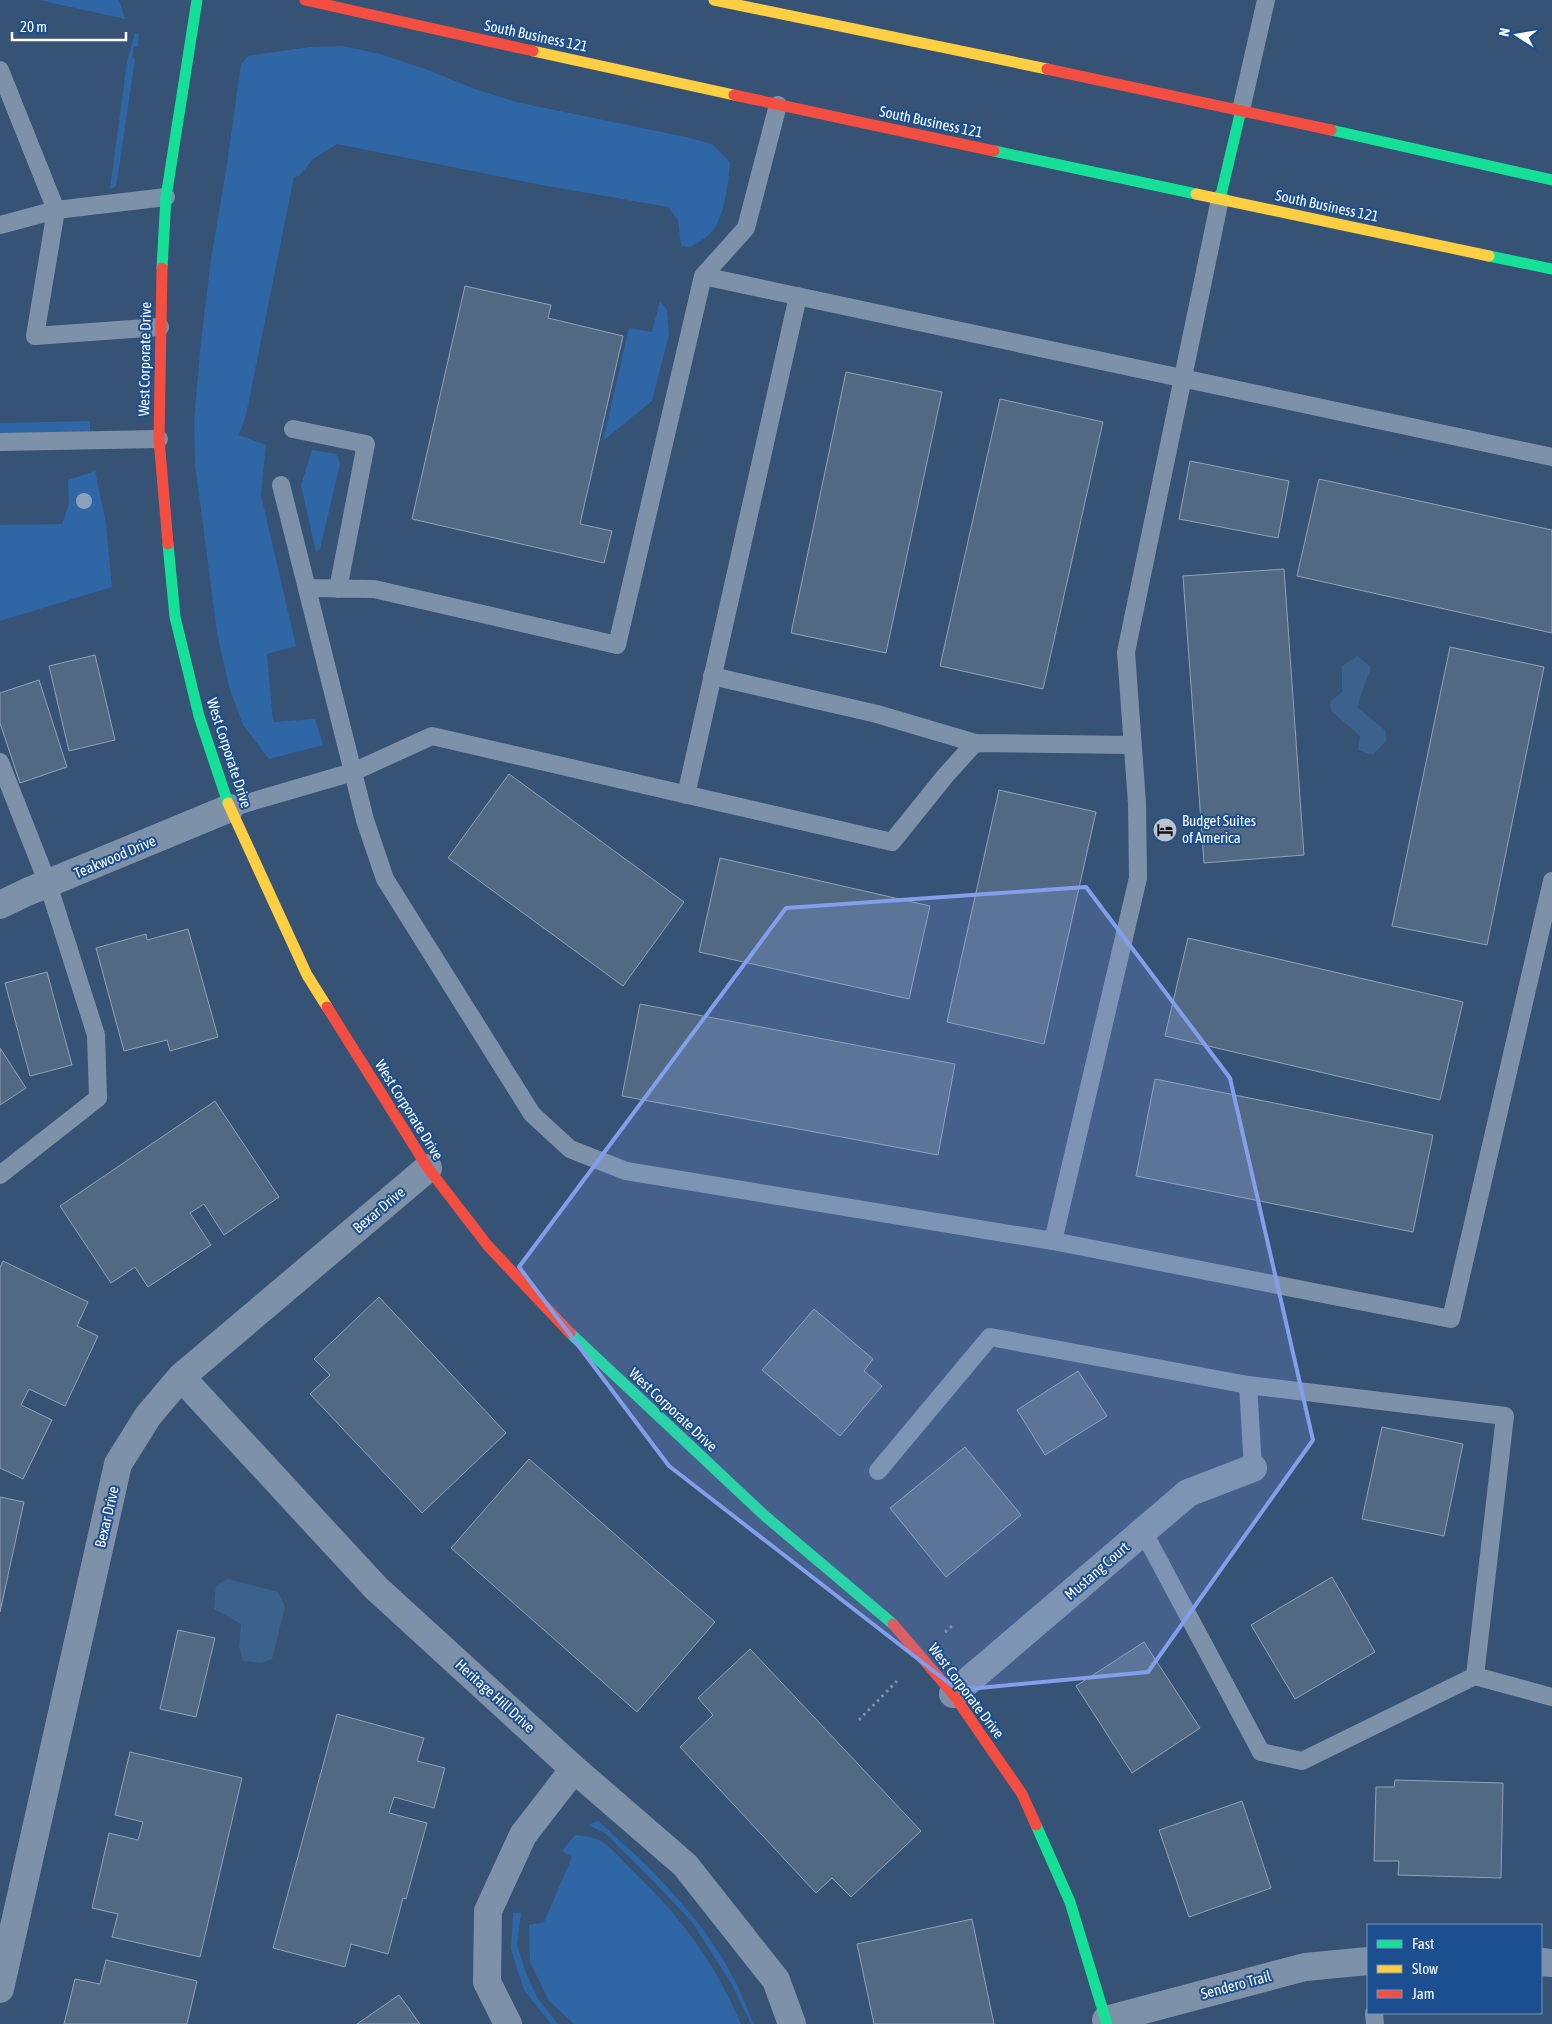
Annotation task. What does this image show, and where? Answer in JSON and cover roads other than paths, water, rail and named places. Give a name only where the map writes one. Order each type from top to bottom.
[{"type":"street","name":"West Corporate Drive","points":[[198,0],[166,197],[160,326],[159,440],[175,617],[199,716],[230,808],[307,975],[428,1168],[488,1246],[577,1341],[764,1516],[896,1626],[953,1694],[1022,1794],[1070,1902],[1106,2022]]},
{"type":"street","name":"South Business 121","points":[[305,0],[778,104],[1552,270]]},
{"type":"street","points":[[714,0],[1241,110],[1552,180]]},
{"type":"street","points":[[1220,199],[1241,110]]},
{"type":"street","name":"Teakwood Drive","points":[[0,905],[230,808]]},
{"type":"street","name":"Bexar Drive","points":[[0,1989],[118,1464],[148,1416],[181,1377],[428,1168]]},
{"type":"street","name":"Heritage Hill Drive","points":[[181,1377],[376,1588],[574,1768],[685,1865],[776,1980],[792,2024]]},
{"type":"street","name":"Mustang Court","points":[[953,1694],[1188,1493],[1253,1468]]},
{"type":"street","points":[[508,2024],[487,1982],[488,1911],[523,1835],[574,1768]]},
{"type":"street","name":"Sendero Trail","points":[[1106,2022],[1305,1967],[1367,1961]]},
{"type":"lane","points":[[1241,110],[1266,0]]},
{"type":"lane","points":[[0,70],[56,210],[35,336],[160,326]]},
{"type":"lane","points":[[307,588],[374,589],[617,645],[703,276],[746,228],[778,104]]},
{"type":"lane","points":[[0,225],[56,210],[166,197]]},
{"type":"lane","points":[[1053,1241],[1138,878],[1137,803],[1126,652],[1220,199]]},
{"type":"lane","points":[[703,276],[1552,457]]},
{"type":"lane","points":[[686,795],[798,296]]},
{"type":"lane","points":[[294,428],[366,444],[338,589]]},
{"type":"lane","points":[[0,442],[159,440]]},
{"type":"lane","points":[[282,485],[365,820],[386,879],[532,1114],[570,1149],[626,1170],[1053,1241],[1451,1319],[1552,881]]},
{"type":"lane","points":[[712,676],[877,714],[975,742],[1132,744]]},
{"type":"lane","points":[[230,808],[353,772],[432,736],[892,842],[975,742]]},
{"type":"lane","points":[[0,762],[48,884],[96,1035],[98,1098],[0,1175]]},
{"type":"lane","points":[[878,1471],[990,1337],[1248,1385],[1506,1416],[1475,1676]]},
{"type":"lane","points":[[1248,1385],[1253,1468]]},
{"type":"lane","points":[[1143,1531],[1261,1752],[1302,1761],[1475,1676],[1552,1697]]},
{"type":"place","name":"Budget Suites of America","points":[[1165,830]]}]
